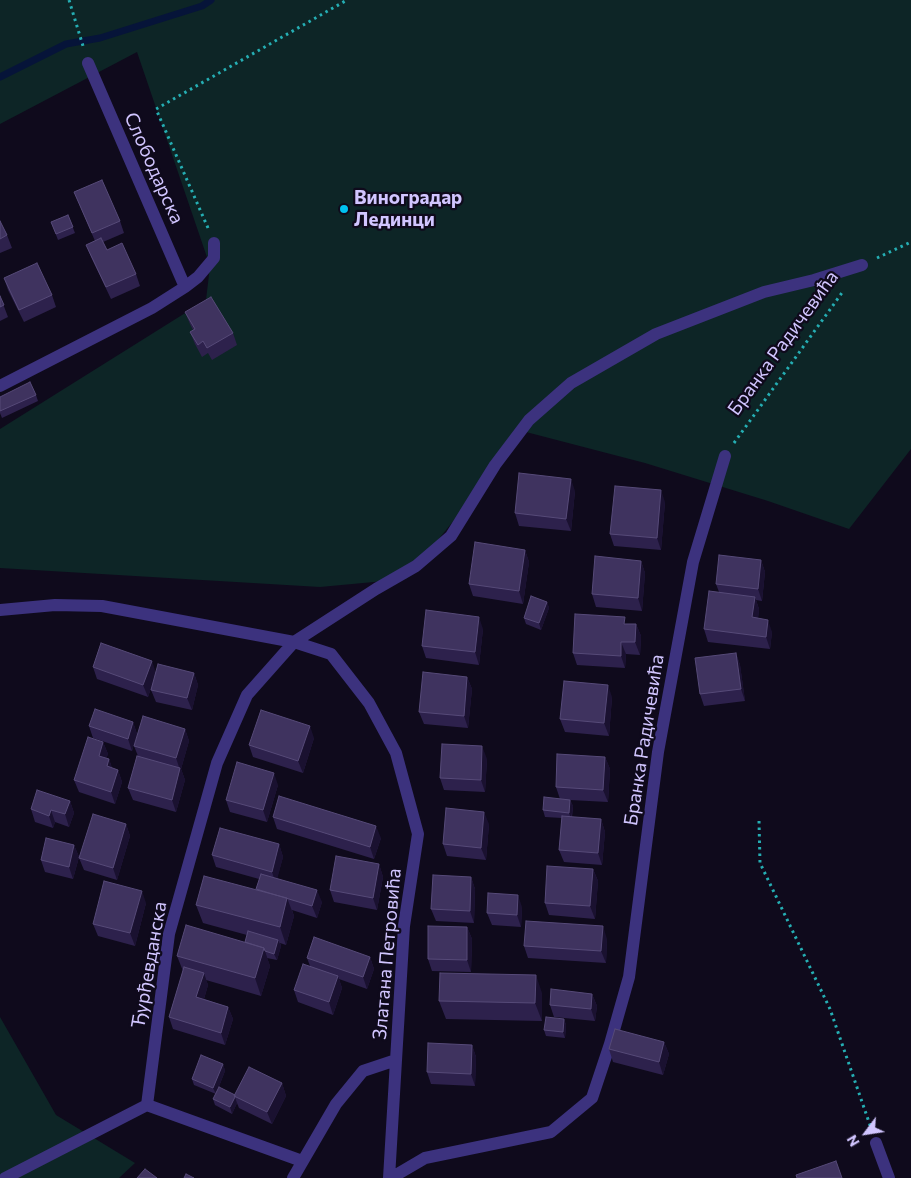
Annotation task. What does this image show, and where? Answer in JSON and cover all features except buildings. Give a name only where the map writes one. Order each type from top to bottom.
[{"type":"street","name":"Слободарска","points":[[88,64],[185,287]]},
{"type":"street","points":[[0,386],[152,308],[185,287],[198,277],[214,258],[214,243]]},
{"type":"street","points":[[294,642],[376,588],[416,566],[451,536],[495,465],[529,420],[571,383],[656,334],[764,292],[814,280],[862,265]]},
{"type":"street","name":"Бранка Радичевића","points":[[390,1178],[425,1158],[551,1132],[592,1098],[629,977],[658,752],[693,562],[725,456]]},
{"type":"street","name":"Златана Петровића","points":[[0,610],[55,605],[102,606],[294,642],[331,654],[369,703],[396,753],[418,834],[404,926],[390,1178]]},
{"type":"street","name":"Ђурђевданска","points":[[147,1105],[169,934],[217,763],[248,695],[294,642]]},
{"type":"street","name":"Златана Петровића","points":[[293,1178],[336,1104],[363,1071],[396,1060]]},
{"type":"street","points":[[5,1178],[147,1105],[302,1161]]},
{"type":"street","points":[[876,1143],[889,1178]]},
{"type":"path","points":[[70,0],[88,64]]},
{"type":"path","points":[[214,243],[156,109],[348,0]]},
{"type":"path","name":"Бранка Радичевића","points":[[862,265],[911,242]]},
{"type":"path","name":"Бранка Радичевића","points":[[725,456],[845,289]]},
{"type":"path","points":[[759,821],[760,863],[830,1009],[876,1143]]},
{"type":"green space","points":[[0,0],[911,0],[911,449],[849,529],[768,501],[645,463],[526,432],[406,579],[320,587],[0,568],[0,429],[206,300],[210,266],[137,52],[0,124]]},
{"type":"green space","points":[[0,1017],[56,1115],[135,1163],[119,1178],[0,1178]]},
{"type":"waterway","points":[[0,77],[66,44],[100,38],[202,6],[211,0]]},
{"type":"place","name":"Виноградар Лединци","points":[[344,209]]}]
